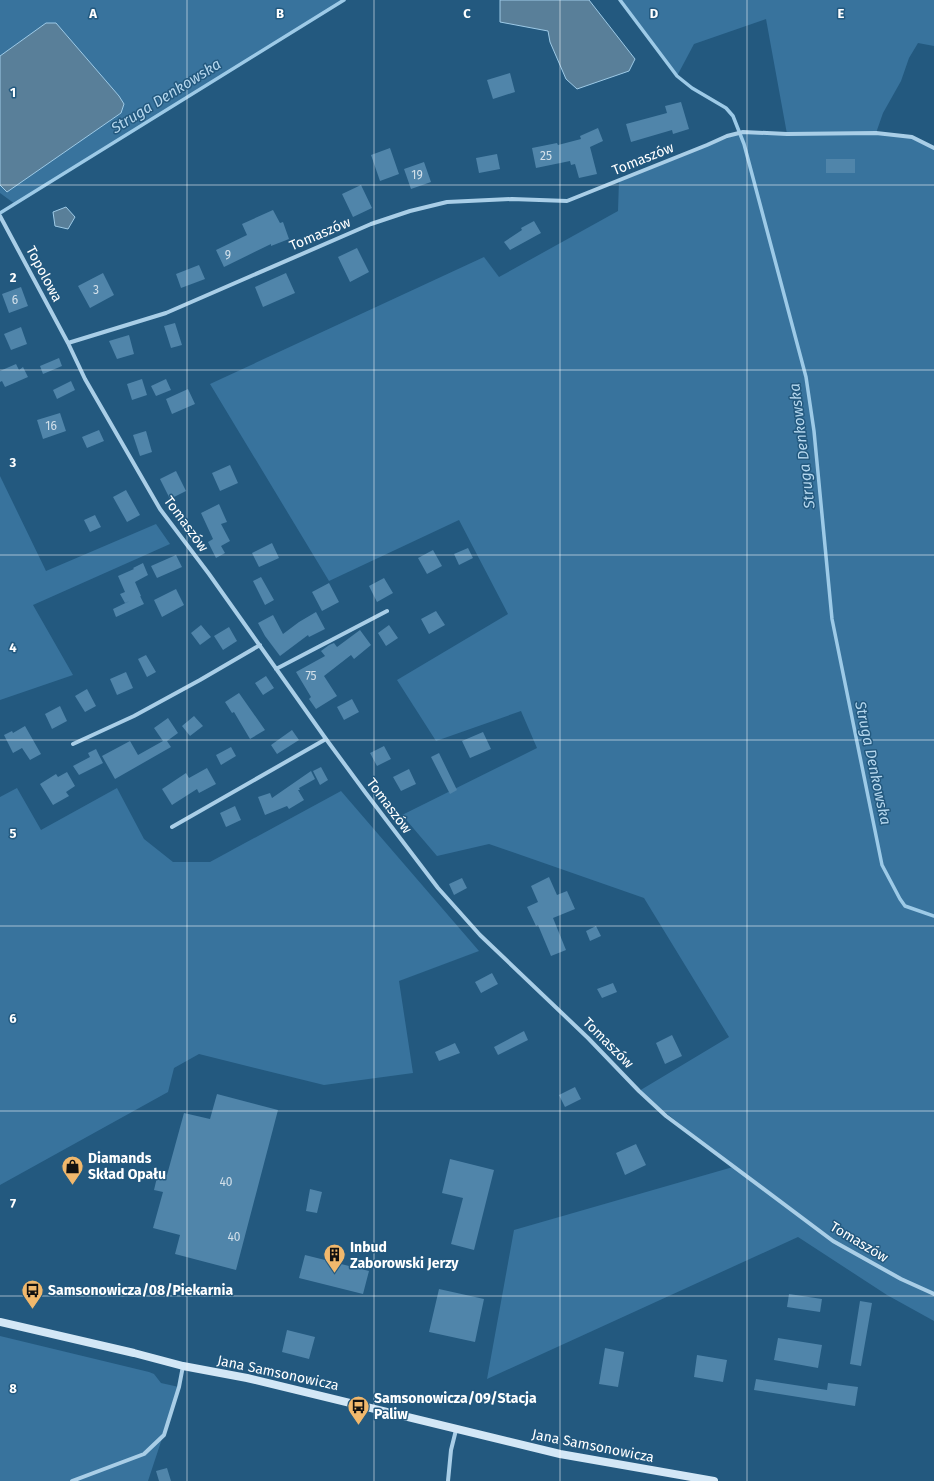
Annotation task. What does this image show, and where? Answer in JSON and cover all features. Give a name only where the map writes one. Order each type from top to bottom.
[{"type":"main road","name":"Jana Samsonowicza","points":[[0,1322],[183,1366],[247,1378],[382,1410],[456,1430],[560,1454],[714,1481]]},
{"type":"street","name":"Tomaszów","points":[[934,148],[912,137],[876,133],[787,134],[743,132],[726,136],[567,201],[512,199],[447,202],[410,211],[371,224],[166,313],[68,343],[85,379],[160,509],[209,574],[364,792],[438,888],[469,923],[666,1116],[833,1241],[900,1279],[934,1294]]},
{"type":"street","name":"Topolowa","points":[[0,216],[68,343]]},
{"type":"street","points":[[276,669],[387,611]]},
{"type":"street","points":[[74,744],[134,716],[260,645]]},
{"type":"street","points":[[172,827],[326,739]]},
{"type":"street","points":[[72,1481],[144,1454],[164,1435],[179,1387],[183,1366]]},
{"type":"street","points":[[448,1481],[450,1450],[456,1430]]},
{"type":"shaded area","points":[[0,0],[344,0],[15,204],[0,193]]},
{"type":"shaded area","points":[[500,0],[589,0],[635,59],[629,71],[577,89],[566,79],[550,42],[548,31],[500,22]]},
{"type":"shaded area","points":[[620,0],[934,0],[934,46],[918,43],[909,58],[901,81],[883,113],[876,133],[912,137],[934,148],[934,1321],[887,1295],[798,1237],[487,1379],[514,1230],[733,1167],[639,1091],[729,1037],[644,898],[489,844],[437,856],[402,815],[537,748],[521,711],[436,741],[397,680],[508,614],[459,520],[329,581],[210,384],[484,257],[499,277],[618,211],[619,180],[743,132],[787,134],[766,19],[694,44],[677,76]]},
{"type":"shaded area","points":[[46,23],[56,23],[119,96],[124,104],[121,113],[7,192],[0,185],[0,56]]},
{"type":"shaded area","points":[[66,207],[75,217],[68,229],[55,226],[53,212]]},
{"type":"shaded area","points":[[0,476],[46,571],[156,524],[170,544],[33,605],[73,675],[0,700]]},
{"type":"shaded area","points":[[17,788],[41,830],[117,788],[144,839],[173,862],[210,862],[341,791],[479,951],[399,981],[413,1073],[324,1085],[199,1054],[174,1068],[168,1092],[0,1185],[0,797]]},
{"type":"shaded area","points":[[0,1336],[149,1372],[154,1374],[161,1383],[179,1387],[148,1481],[0,1481]]},
{"type":"building","points":[[510,73],[515,92],[493,99],[487,80]]},
{"type":"building","points":[[681,102],[689,129],[673,134],[672,130],[631,142],[626,124],[667,113],[665,106]]},
{"type":"building","points":[[598,128],[603,141],[590,147],[597,174],[579,178],[575,164],[571,165],[570,161],[536,168],[532,148],[557,143],[558,145],[581,139],[580,136]]},
{"type":"building","points":[[390,148],[399,174],[380,181],[371,155]]},
{"type":"building","points":[[497,154],[500,169],[479,173],[476,158]]},
{"type":"building","points":[[826,159],[855,159],[855,173],[826,173]]},
{"type":"building","points":[[424,162],[431,182],[411,189],[404,169]]},
{"type":"building","points":[[361,185],[372,208],[353,217],[342,194]]},
{"type":"building","points":[[273,210],[280,223],[283,222],[289,239],[271,246],[271,244],[224,267],[216,250],[247,235],[242,224]]},
{"type":"building","points":[[534,221],[541,233],[510,250],[504,242],[522,230],[521,228]]},
{"type":"building","points":[[357,248],[369,272],[350,282],[338,257]]},
{"type":"building","points":[[199,265],[205,279],[181,288],[176,274]]},
{"type":"building","points":[[103,273],[114,295],[90,308],[78,286]]},
{"type":"building","points":[[286,273],[295,293],[263,307],[255,287]]},
{"type":"building","points":[[21,287],[28,306],[9,313],[2,294]]},
{"type":"building","points":[[175,323],[182,345],[171,348],[164,326]]},
{"type":"building","points":[[21,327],[27,344],[11,350],[4,334]]},
{"type":"building","points":[[129,335],[134,354],[117,359],[109,341]]},
{"type":"building","points":[[59,358],[62,366],[43,374],[40,366]]},
{"type":"building","points":[[16,364],[19,370],[23,367],[28,377],[5,387],[2,381],[0,382],[0,371]]},
{"type":"building","points":[[142,379],[147,395],[132,400],[127,384]]},
{"type":"building","points":[[166,379],[171,390],[156,396],[151,386]]},
{"type":"building","points":[[71,381],[75,390],[57,399],[53,390]]},
{"type":"building","points":[[188,389],[195,404],[172,414],[166,399]]},
{"type":"building","points":[[60,413],[66,431],[43,439],[37,420]]},
{"type":"building","points":[[99,430],[104,441],[87,448],[82,437]]},
{"type":"building","points":[[146,431],[152,452],[140,456],[133,435]]},
{"type":"building","points":[[230,465],[238,483],[220,491],[212,473]]},
{"type":"building","points":[[176,471],[186,491],[170,499],[160,479]]},
{"type":"building","points":[[126,490],[140,515],[127,522],[113,497]]},
{"type":"building","points":[[219,504],[227,522],[221,524],[230,541],[221,546],[225,553],[216,558],[208,542],[213,539],[201,513]]},
{"type":"building","points":[[95,515],[101,527],[90,532],[84,520]]},
{"type":"building","points":[[272,543],[279,558],[259,567],[252,553]]},
{"type":"building","points":[[468,548],[473,558],[459,565],[454,554]]},
{"type":"building","points":[[433,550],[442,566],[427,574],[418,558]]},
{"type":"building","points":[[176,555],[182,567],[157,578],[151,566]]},
{"type":"building","points":[[143,563],[148,575],[135,582],[141,596],[125,603],[120,594],[125,592],[118,576]]},
{"type":"building","points":[[261,577],[274,600],[265,605],[253,581]]},
{"type":"building","points":[[384,578],[393,593],[377,602],[369,586]]},
{"type":"building","points":[[329,583],[339,602],[322,611],[312,592]]},
{"type":"building","points":[[176,589],[184,605],[162,617],[154,600]]},
{"type":"building","points":[[140,596],[144,604],[116,617],[113,609]]},
{"type":"building","points":[[436,611],[445,625],[429,634],[421,619]]},
{"type":"building","points":[[316,612],[325,629],[309,637],[308,635],[280,656],[265,636],[258,623],[273,615],[283,634]]},
{"type":"building","points":[[201,625],[211,637],[200,645],[191,633]]},
{"type":"building","points":[[389,625],[398,638],[386,646],[378,633]]},
{"type":"building","points":[[229,627],[237,641],[223,650],[214,636]]},
{"type":"building","points":[[360,630],[371,645],[354,659],[351,655],[324,676],[337,696],[316,709],[309,699],[311,697],[296,672],[325,656],[321,651],[329,645],[334,643],[337,647]]},
{"type":"building","points":[[146,655],[156,672],[147,677],[138,659]]},
{"type":"building","points":[[126,672],[133,688],[117,695],[110,679]]},
{"type":"building","points":[[266,676],[274,688],[263,695],[255,683]]},
{"type":"building","points":[[87,689],[96,706],[85,712],[75,696]]},
{"type":"building","points":[[239,693],[265,730],[250,739],[234,712],[232,713],[225,702]]},
{"type":"building","points":[[352,699],[359,712],[344,720],[337,707]]},
{"type":"building","points":[[60,706],[67,721],[52,729],[45,714]]},
{"type":"building","points":[[194,716],[203,726],[190,736],[182,726]]},
{"type":"building","points":[[168,718],[178,733],[167,741],[171,747],[115,779],[102,756],[130,741],[138,755],[163,741],[154,728]]},
{"type":"building","points":[[25,726],[41,754],[30,760],[22,748],[13,753],[4,735],[12,731],[13,733]]},
{"type":"building","points":[[292,730],[299,740],[277,754],[271,745]]},
{"type":"building","points":[[483,732],[491,749],[470,758],[462,741]]},
{"type":"building","points":[[384,746],[391,759],[377,766],[370,753]]},
{"type":"building","points":[[231,747],[236,756],[221,765],[216,755]]},
{"type":"building","points":[[96,749],[103,763],[79,775],[73,766],[90,757],[88,753]]},
{"type":"building","points":[[439,753],[457,790],[450,794],[431,757]]},
{"type":"building","points":[[321,767],[328,780],[320,785],[313,771]]},
{"type":"building","points":[[207,768],[216,784],[199,793],[197,789],[172,805],[162,789],[186,773],[189,778]]},
{"type":"building","points":[[409,769],[416,784],[401,791],[393,777]]},
{"type":"building","points":[[311,771],[315,779],[298,790],[304,800],[289,809],[287,806],[265,815],[258,797],[270,793],[272,798]]},
{"type":"building","points":[[67,772],[75,786],[66,792],[69,796],[53,805],[40,784],[56,774],[58,777]]},
{"type":"building","points":[[235,806],[241,820],[226,827],[220,813]]},
{"type":"building","points":[[549,877],[557,895],[567,891],[575,909],[553,918],[566,950],[551,956],[538,925],[536,926],[527,907],[538,902],[531,886]]},
{"type":"building","points":[[462,878],[467,888],[454,895],[449,884]]},
{"type":"building","points":[[596,926],[601,936],[590,941],[586,931]]},
{"type":"building","points":[[492,973],[498,984],[481,993],[475,982]]},
{"type":"building","points":[[613,983],[617,992],[602,998],[597,989]]},
{"type":"building","points":[[524,1031],[528,1040],[498,1055],[494,1047]]},
{"type":"building","points":[[672,1035],[682,1056],[665,1064],[656,1043]]},
{"type":"building","points":[[455,1043],[460,1053],[439,1061],[435,1052]]},
{"type":"building","points":[[575,1087],[581,1099],[565,1107],[559,1095]]},
{"type":"building","points":[[217,1094],[278,1110],[236,1270],[175,1254],[180,1235],[153,1228],[163,1192],[154,1190],[158,1173],[167,1175],[184,1113],[210,1119]]},
{"type":"building","points":[[636,1144],[646,1165],[625,1175],[616,1153]]},
{"type":"building","points":[[450,1159],[494,1170],[474,1250],[451,1244],[463,1198],[442,1193]]},
{"type":"building","points":[[310,1189],[322,1192],[317,1213],[306,1211]]},
{"type":"building","name":"Inbud Zaborowski Jerzy","points":[[305,1255],[369,1271],[363,1294],[299,1278]]},
{"type":"building","points":[[439,1289],[484,1299],[475,1342],[429,1332]]},
{"type":"building","points":[[789,1294],[822,1299],[820,1312],[787,1307]]},
{"type":"building","points":[[860,1301],[872,1303],[861,1366],[850,1364]]},
{"type":"building","points":[[287,1330],[315,1337],[309,1359],[282,1352]]},
{"type":"building","points":[[778,1338],[822,1345],[818,1368],[774,1360]]},
{"type":"building","points":[[605,1348],[624,1352],[618,1387],[599,1384]]},
{"type":"building","points":[[697,1355],[727,1360],[723,1382],[694,1377]]},
{"type":"building","points":[[756,1379],[827,1390],[828,1383],[858,1387],[855,1406],[754,1390]]},
{"type":"building","points":[[167,1468],[171,1481],[159,1481],[156,1471]]},
{"type":"waterway","name":"Struga Denkowska","points":[[0,213],[344,0]]},
{"type":"waterway","name":"Struga Denkowska","points":[[620,0],[677,76],[692,88],[726,108],[733,116],[744,144],[806,377],[814,431],[832,619],[882,865],[905,906],[934,916]]},
{"type":"place","name":"Diamands Skład Opału","points":[[72,1186]]},
{"type":"place","name":"Inbud Zaborowski Jerzy","points":[[334,1274]]},
{"type":"place","name":"Samsonowicza/08/Piekarnia","points":[[32,1310]]},
{"type":"place","name":"Samsonowicza/09/Stacja Paliw","points":[[358,1426]]}]
